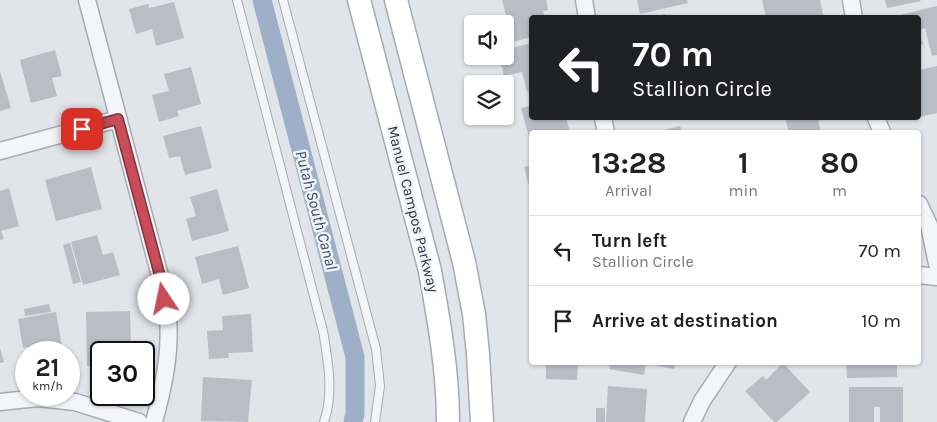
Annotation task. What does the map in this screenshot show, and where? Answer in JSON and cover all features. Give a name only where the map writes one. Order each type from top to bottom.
[{"type":"main road","name":"Manuel Campos Parkway","points":[[359,0],[430,271],[438,316],[448,402],[448,422]]},
{"type":"main road","points":[[396,0],[464,262],[474,322],[482,422]]},
{"type":"street","points":[[87,0],[161,280],[168,318],[168,353],[162,393],[154,422]]},
{"type":"street","points":[[584,0],[586,15]]},
{"type":"street","points":[[851,0],[854,15]]},
{"type":"street","points":[[0,150],[118,119]]},
{"type":"street","points":[[921,209],[928,225],[937,264]]},
{"type":"street","points":[[921,275],[937,278]]},
{"type":"street","points":[[692,422],[702,401],[726,365]]},
{"type":"street","points":[[0,402],[38,398],[75,402],[139,422]]},
{"type":"lane","points":[[237,0],[323,331],[330,372],[328,411],[324,422]]},
{"type":"lane","points":[[283,0],[376,349],[380,386],[375,422]]},
{"type":"building","points":[[502,0],[546,0],[548,10],[543,11],[544,15],[529,15],[529,38],[514,42],[514,15],[506,15]]},
{"type":"building","points":[[637,0],[687,0],[688,3],[640,14]]},
{"type":"building","points":[[762,0],[820,0],[823,15],[765,15]]},
{"type":"building","points":[[885,0],[920,0],[921,1],[887,8]]},
{"type":"building","points":[[174,2],[184,38],[156,46],[152,29],[136,34],[129,9],[148,4],[149,8]]},
{"type":"building","points":[[937,6],[937,55],[932,56],[925,28],[921,29],[921,15],[900,15]]},
{"type":"building","points":[[529,44],[529,92],[527,92],[522,72],[504,75],[501,65],[514,65],[514,48]]},
{"type":"building","points":[[55,50],[62,76],[52,78],[57,96],[31,103],[20,60]]},
{"type":"building","points":[[937,66],[937,113],[921,117],[921,70]]},
{"type":"building","points":[[191,67],[201,104],[177,111],[179,116],[159,122],[152,95],[169,91],[164,74]]},
{"type":"building","points":[[0,71],[11,108],[0,111]]},
{"type":"building","points":[[529,106],[529,120],[567,120],[569,130],[529,130],[529,137],[521,108]]},
{"type":"building","points":[[786,120],[821,120],[818,121],[820,130],[788,130]]},
{"type":"building","points":[[201,126],[212,168],[185,175],[180,156],[169,158],[163,136]]},
{"type":"building","points":[[680,126],[681,130],[665,130]]},
{"type":"building","points":[[529,166],[529,186],[524,167]]},
{"type":"building","points":[[91,167],[102,209],[56,221],[45,180]]},
{"type":"building","points":[[9,188],[19,226],[1,231],[4,239],[0,240],[0,191]]},
{"type":"building","points":[[217,189],[229,231],[192,241],[186,219],[196,216],[190,197]]},
{"type":"building","points":[[97,235],[103,255],[113,252],[120,275],[83,285],[71,242]]},
{"type":"building","points":[[70,243],[81,282],[73,284],[63,245]]},
{"type":"building","points":[[238,246],[249,288],[223,295],[219,279],[202,284],[195,257]]},
{"type":"building","points":[[49,304],[51,312],[25,316],[24,309]]},
{"type":"building","points":[[130,311],[131,341],[90,341],[90,366],[87,366],[86,312]]},
{"type":"building","points":[[56,312],[61,341],[22,341],[18,319]]},
{"type":"building","points":[[251,314],[253,352],[228,353],[229,358],[209,359],[207,331],[223,330],[222,316]]},
{"type":"building","points":[[0,348],[4,362],[0,363]]},
{"type":"building","points":[[546,365],[578,365],[577,380],[546,379]]},
{"type":"building","points":[[610,365],[646,365],[644,375],[609,369]]},
{"type":"building","points":[[653,365],[675,365],[674,369]]},
{"type":"building","points":[[781,365],[785,365],[810,392],[777,422],[774,422],[745,391],[763,376],[766,380]]},
{"type":"building","points":[[846,365],[897,365],[897,377],[847,378]]},
{"type":"building","points":[[203,377],[252,380],[248,422],[201,421]]},
{"type":"building","points":[[608,386],[647,389],[645,422],[606,422]]},
{"type":"building","points":[[849,387],[903,387],[903,422],[880,422],[880,407],[874,407],[874,422],[849,422]]},
{"type":"building","points":[[596,408],[605,408],[605,422],[596,422]]},
{"type":"waterway","name":"Putah South Canal","points":[[262,0],[355,357],[355,414],[353,422]]},
{"type":"route","points":[[82,129],[118,119],[161,280],[164,299]]}]
